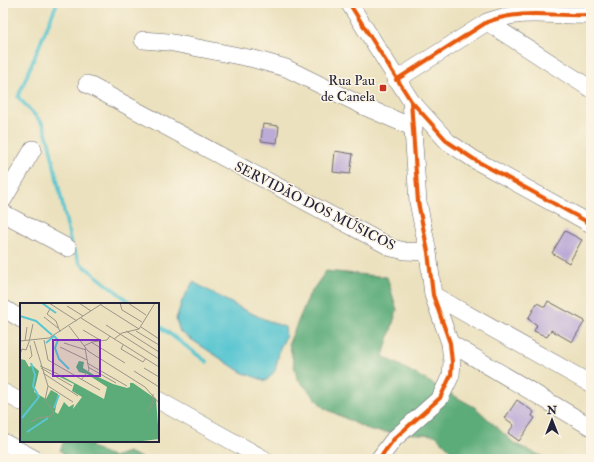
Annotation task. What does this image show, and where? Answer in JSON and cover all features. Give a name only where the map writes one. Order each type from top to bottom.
[{"type":"street","points":[[349,3],[396,80],[411,101],[437,132],[460,151],[591,224]]},
{"type":"street","points":[[396,80],[487,22],[523,14],[591,15]]},
{"type":"street","points":[[487,22],[591,89]]},
{"type":"street","points":[[143,40],[168,42],[254,59],[286,68],[363,106],[414,128]]},
{"type":"street","name":"SERVIDÃO DOS MÚSICOS","points":[[87,84],[164,124],[226,160],[289,188],[392,248],[421,252]]},
{"type":"street","points":[[379,459],[394,439],[440,398],[451,375],[452,362],[450,343],[433,296],[421,252],[415,185],[414,128],[411,101]]},
{"type":"street","points":[[3,200],[33,150]]},
{"type":"street","points":[[3,213],[68,248]]},
{"type":"street","points":[[433,296],[591,384]]},
{"type":"street","points":[[3,308],[20,318]]},
{"type":"street","points":[[450,343],[591,427]]},
{"type":"street","points":[[3,392],[20,401]]},
{"type":"street","points":[[159,401],[264,459]]},
{"type":"street","points":[[3,442],[36,459]]},
{"type":"green space","points":[[326,271],[387,277],[397,310],[383,356],[476,408],[515,444],[548,459],[459,459],[435,435],[371,431],[324,408],[297,378],[289,343],[309,295]]},
{"type":"green space","points":[[64,442],[91,442],[91,447],[114,457],[128,452],[144,459],[68,459],[60,450]]},
{"type":"water","points":[[193,282],[227,301],[273,323],[285,327],[286,336],[280,348],[275,371],[266,381],[241,372],[180,332],[176,319],[182,301]]},
{"type":"building","points":[[263,124],[279,126],[277,143],[261,141]]},
{"type":"building","points":[[335,151],[353,154],[350,174],[333,172]]},
{"type":"building","points":[[565,231],[582,240],[569,263],[552,253]]},
{"type":"building","points":[[548,301],[585,321],[572,342],[551,330],[547,337],[534,331],[537,325],[528,319],[537,303],[545,307]]},
{"type":"building","points":[[517,400],[534,412],[532,416],[535,418],[519,441],[508,433],[514,425],[505,418]]},
{"type":"waterway","points":[[57,3],[18,97],[43,124],[49,142],[71,244]]},
{"type":"waterway","points":[[74,250],[80,263],[131,303]]},
{"type":"waterway","points":[[159,326],[207,362]]},
{"type":"cycle path","points":[[349,3],[411,101],[448,142],[475,160],[591,224]]},
{"type":"cycle path","points":[[396,80],[487,22],[514,15],[526,14],[591,15]]},
{"type":"cycle path","points":[[379,459],[394,439],[440,398],[451,375],[452,362],[450,343],[433,295],[428,252],[418,202],[411,101]]},
{"type":"place","name":"Rua Pau de Canela","points":[[383,88]]}]
